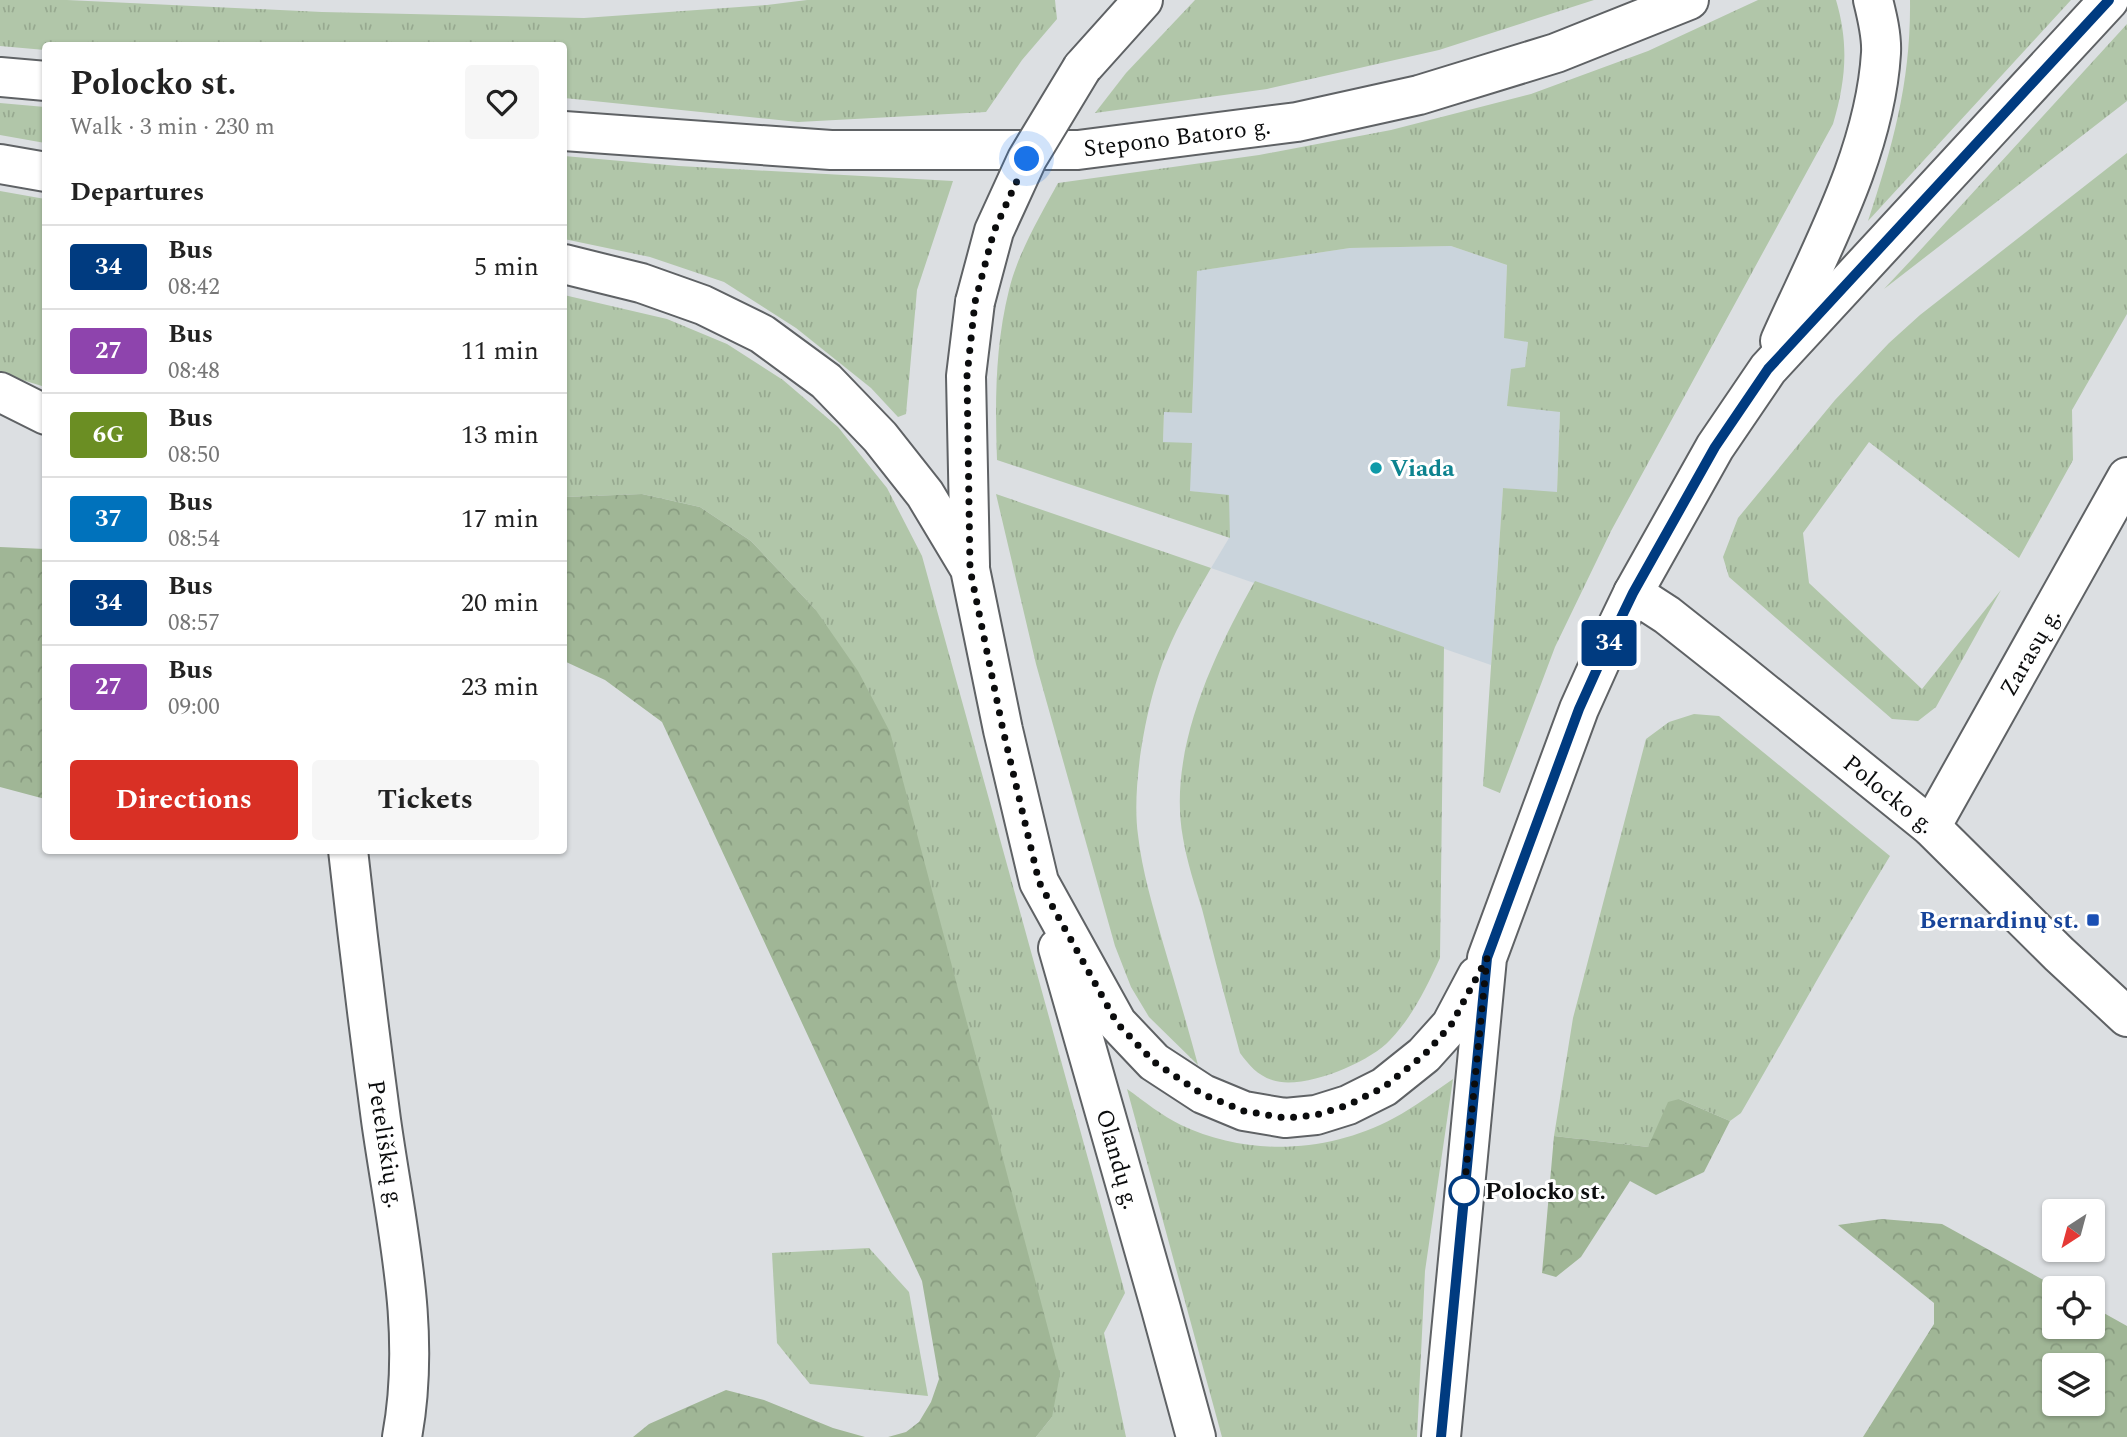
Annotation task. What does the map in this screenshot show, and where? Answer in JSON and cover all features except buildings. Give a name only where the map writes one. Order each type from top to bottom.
[{"type":"main road","points":[[1143,0],[1082,68],[1027,159],[994,231],[975,302],[967,376],[970,569],[1003,730],[1039,882],[1117,1023],[1154,1062],[1202,1094],[1244,1111],[1285,1118],[1316,1115],[1348,1105],[1384,1087],[1424,1055],[1451,1025],[1487,958],[1579,709],[1633,593],[1715,447],[1768,369],[2109,0]]},
{"type":"main road","name":"Stepono Batoro g.","points":[[567,131],[831,150],[1078,150],[1297,121],[1419,95],[1556,53],[1689,0]]},
{"type":"main road","points":[[1768,369],[1859,158],[1872,114],[1881,51],[1873,0]]},
{"type":"main road","points":[[0,77],[42,81]]},
{"type":"main road","points":[[0,164],[42,171]]},
{"type":"main road","points":[[567,265],[641,282],[703,305],[762,334],[826,381],[880,437],[925,494],[970,569]]},
{"type":"main road","points":[[0,392],[42,413]]},
{"type":"main road","name":"Zarasų g.","points":[[1931,827],[2127,477]]},
{"type":"main road","name":"Polocko g.","points":[[1633,593],[1667,615],[1931,827],[2127,1017]]},
{"type":"main road","name":"Peteliškių g.","points":[[348,854],[381,1121],[405,1268],[410,1370],[402,1437]]},
{"type":"main road","name":"Olandų g.","points":[[1039,882],[1196,1437]]},
{"type":"main road","points":[[1441,1437],[1487,958]]},
{"type":"shaded area","points":[[1451,246],[1507,265],[1504,337],[1528,341],[1525,368],[1560,411],[1557,493],[1503,488],[1491,665],[1211,568],[1229,538],[1229,496],[1190,491],[1163,442],[1164,412],[1192,412],[1196,271],[1350,248]]},
{"type":"green space","points":[[0,0],[584,18],[807,0],[1055,0],[1057,19],[1022,60],[986,112],[798,122],[567,98],[567,42],[42,42],[42,50],[0,46]]},
{"type":"green space","points":[[1195,0],[1594,0],[1439,50],[1267,89],[1095,113],[1126,73]]},
{"type":"green space","points":[[1758,0],[1836,0],[1843,32],[1844,62],[1841,92],[1833,124],[1611,531],[1555,647],[1500,793],[1483,786],[1503,488],[1557,492],[1560,412],[1507,406],[1511,369],[1525,367],[1528,342],[1504,338],[1507,265],[1451,246],[1350,248],[1197,271],[1192,413],[1164,412],[1163,442],[1192,443],[1190,491],[1229,495],[1230,538],[997,460],[997,375],[1004,311],[1024,249],[1058,183],[1259,155],[1391,130],[1531,94],[1648,51]]},
{"type":"green space","points":[[1910,0],[2071,0],[1868,221],[1899,112],[1910,30]]},
{"type":"green space","points":[[2127,24],[2127,101],[1884,289],[1914,257]]},
{"type":"green space","points":[[0,103],[42,107],[42,142],[0,135]]},
{"type":"green space","points":[[2127,153],[2127,314],[2072,410],[2073,460],[2019,558],[1869,442],[1803,533],[1809,583],[1922,689],[2001,590],[1936,707],[1918,721],[1892,719],[1729,577],[1723,557],[1738,518],[1835,400],[1889,343],[1920,315]]},
{"type":"green space","points":[[567,156],[679,166],[953,181],[917,290],[906,414],[898,417],[871,388],[796,328],[724,282],[650,257],[567,240]]},
{"type":"green space","points":[[0,191],[42,198],[42,386],[0,373]]},
{"type":"green space","points":[[567,296],[667,319],[727,344],[783,380],[838,427],[887,488],[922,556],[1125,1293],[1104,1333],[1126,1437],[1036,1437],[1052,1417],[815,609],[751,541],[700,507],[642,494],[567,497]]},
{"type":"green space","points":[[642,494],[700,507],[751,541],[815,609],[858,671],[890,732],[1060,1374],[1052,1417],[1036,1437],[888,1437],[906,1432],[919,1422],[931,1402],[939,1379],[922,1281],[662,722],[605,680],[567,662],[567,497]]},
{"type":"green space","points":[[996,494],[1211,568],[1167,652],[1153,693],[1142,742],[1136,814],[1145,876],[1198,1065],[1149,1017],[1131,987],[1115,946],[1036,664]]},
{"type":"green space","points":[[0,547],[42,549],[42,798],[0,787]]},
{"type":"green space","points":[[1255,581],[1444,647],[1440,958],[1412,1011],[1398,1031],[1380,1049],[1351,1066],[1300,1082],[1267,1078],[1254,1069],[1240,1053],[1187,856],[1180,805],[1182,771],[1198,704],[1224,640]]},
{"type":"green space","points":[[1694,714],[1719,716],[1890,856],[1741,1113],[1730,1121],[1679,1099],[1648,1147],[1554,1136],[1573,1018],[1646,739],[1669,722]]},
{"type":"green space","points":[[1453,1079],[1425,1271],[1417,1437],[1222,1437],[1127,1089],[1160,1113],[1207,1135],[1233,1142],[1288,1147],[1316,1144],[1369,1130],[1402,1114]]},
{"type":"green space","points":[[1679,1099],[1730,1121],[1704,1172],[1656,1195],[1630,1181],[1581,1257],[1556,1277],[1542,1273],[1554,1136],[1648,1147],[1668,1102]]},
{"type":"green space","points":[[1882,1219],[1942,1224],[2042,1279],[2042,1339],[2105,1339],[2105,1314],[2127,1326],[2127,1437],[1863,1437],[1934,1324],[1934,1303],[1838,1225]]},
{"type":"green space","points":[[869,1248],[909,1292],[928,1396],[810,1384],[777,1343],[772,1253]]},
{"type":"green space","points":[[726,1390],[764,1400],[833,1428],[865,1437],[633,1437],[649,1424]]},
{"type":"bus line","name":"34","points":[[1441,1437],[1487,958],[1579,709],[1606,649],[1633,593],[1715,447],[1768,369],[2109,0]]},
{"type":"place","name":"Viada","points":[[1376,468]]},
{"type":"place","name":"Bernardinų st.","points":[[2093,920]]},
{"type":"place","name":"Polocko st.","points":[[1464,1191]]},
{"type":"route","points":[[1027,159],[994,231],[975,302],[967,376],[967,458],[970,569],[1003,730],[1039,882],[1117,1023],[1154,1062],[1202,1094],[1244,1111],[1285,1118],[1316,1115],[1348,1105],[1384,1087],[1424,1055],[1451,1025],[1487,958],[1463,1202],[1464,1191]]}]
